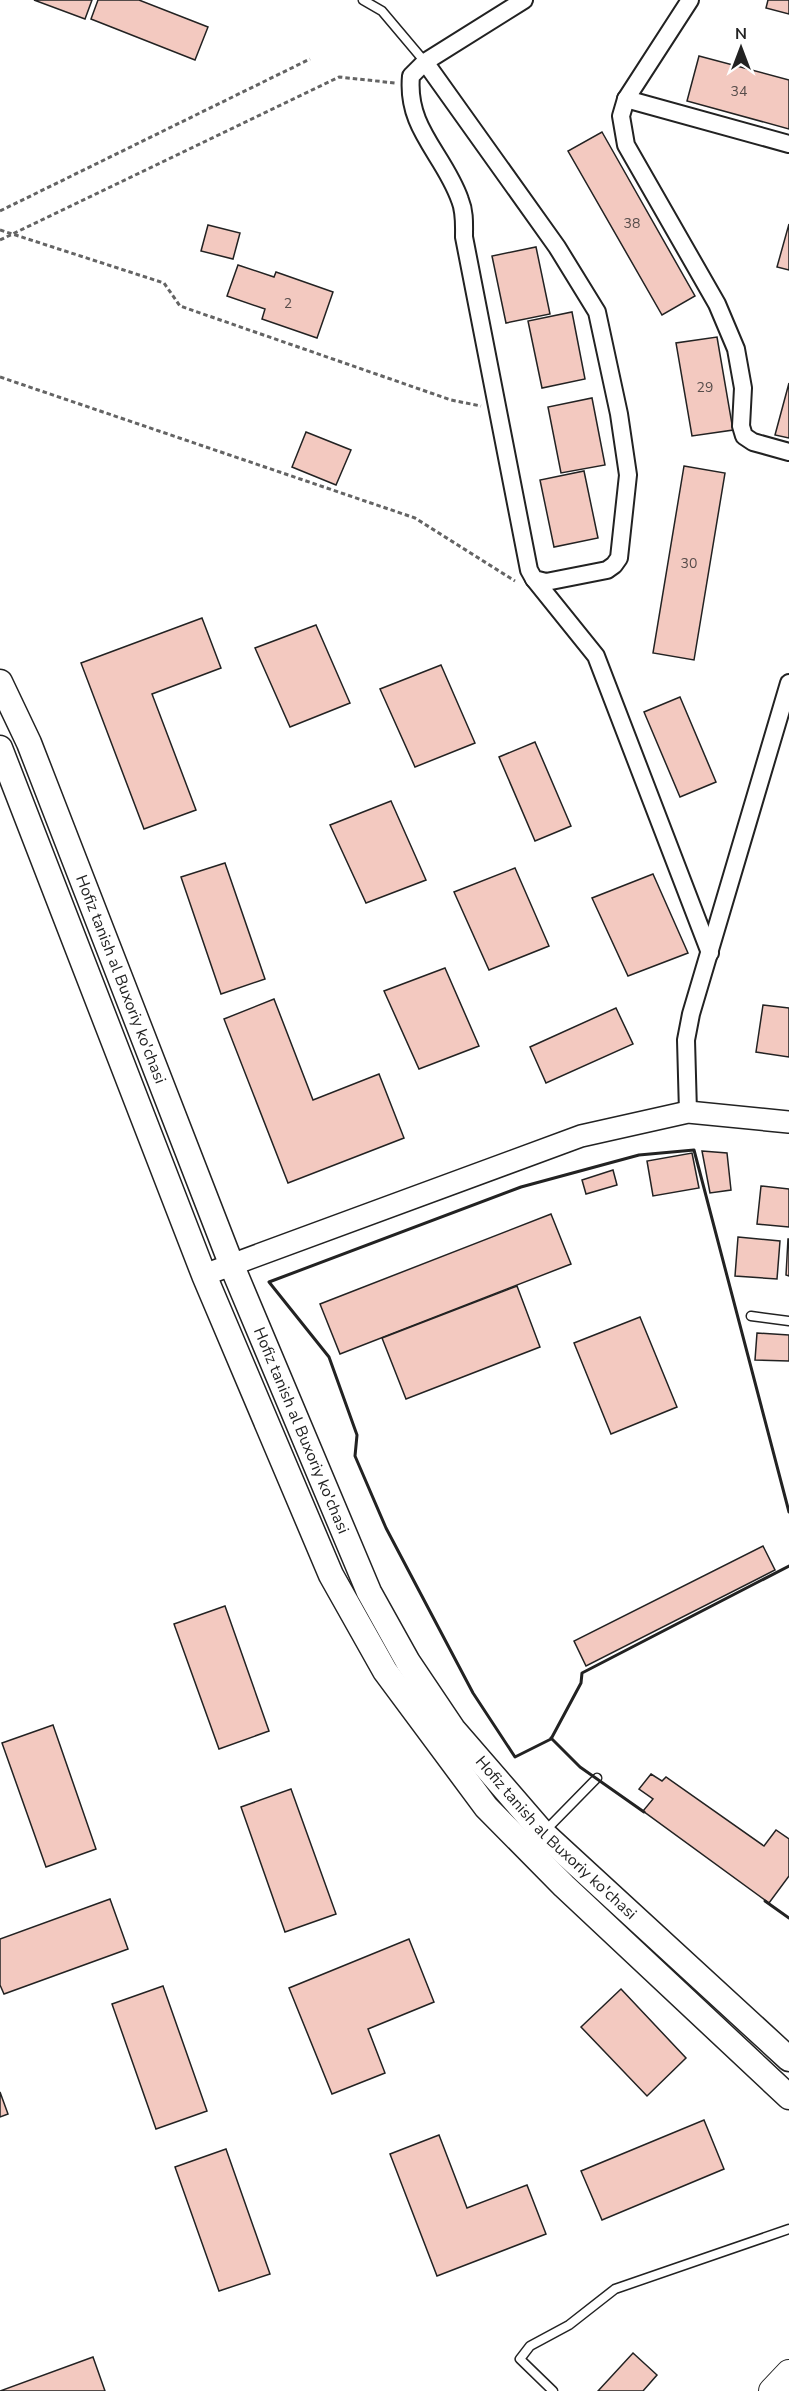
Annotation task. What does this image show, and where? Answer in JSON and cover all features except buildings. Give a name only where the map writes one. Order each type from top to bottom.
[{"type":"main road","name":"Hofiz tanish al Buxoriy ko'chasi","points":[[0,682],[29,742],[232,1266],[369,1592],[408,1662],[453,1729],[543,1833],[789,2059]]},
{"type":"main road","name":"Hofiz tanish al Buxoriy ko'chasi","points":[[0,748],[204,1275],[331,1575],[385,1671],[486,1807],[564,1886],[789,2097]]},
{"type":"main road","points":[[772,2391],[789,2373]]},
{"type":"street","points":[[524,0],[425,62],[411,76],[412,112],[460,200],[464,237],[529,570],[596,656],[710,952]]},
{"type":"street","points":[[690,0],[626,99],[621,116],[626,145],[717,304],[736,350],[743,388],[741,426],[744,436],[753,442],[789,452]]},
{"type":"street","points":[[425,62],[557,247],[597,312],[619,414],[628,475],[619,558],[607,570],[546,582],[534,579]]},
{"type":"street","points":[[626,99],[789,144]]},
{"type":"street","points":[[688,1112],[686,1040],[691,1014],[788,692]]},
{"type":"street","points":[[204,1275],[582,1137],[688,1112],[789,1122]]},
{"type":"lane","points":[[363,0],[382,11],[425,62]]},
{"type":"lane","points":[[751,1316],[789,1321]]},
{"type":"lane","points":[[543,1833],[597,1778]]},
{"type":"lane","points":[[553,2391],[520,2359],[530,2346],[569,2325],[615,2289],[789,2229]]},
{"type":"path","points":[[0,211],[310,59]]},
{"type":"path","points":[[0,240],[339,77],[410,85]]},
{"type":"path","points":[[0,230],[164,283],[180,306],[451,400],[498,406]]},
{"type":"path","points":[[0,377],[415,518],[520,584],[534,579]]},
{"type":"wall","points":[[789,1512],[694,1150],[639,1155],[521,1187],[269,1282],[329,1357],[357,1435],[355,1456],[386,1528],[473,1693],[515,1757],[551,1739],[581,1683],[582,1673],[789,1566]]},
{"type":"wall","points":[[551,1738],[580,1767],[644,1812]]},
{"type":"wall","points":[[765,1901],[789,1918]]}]
